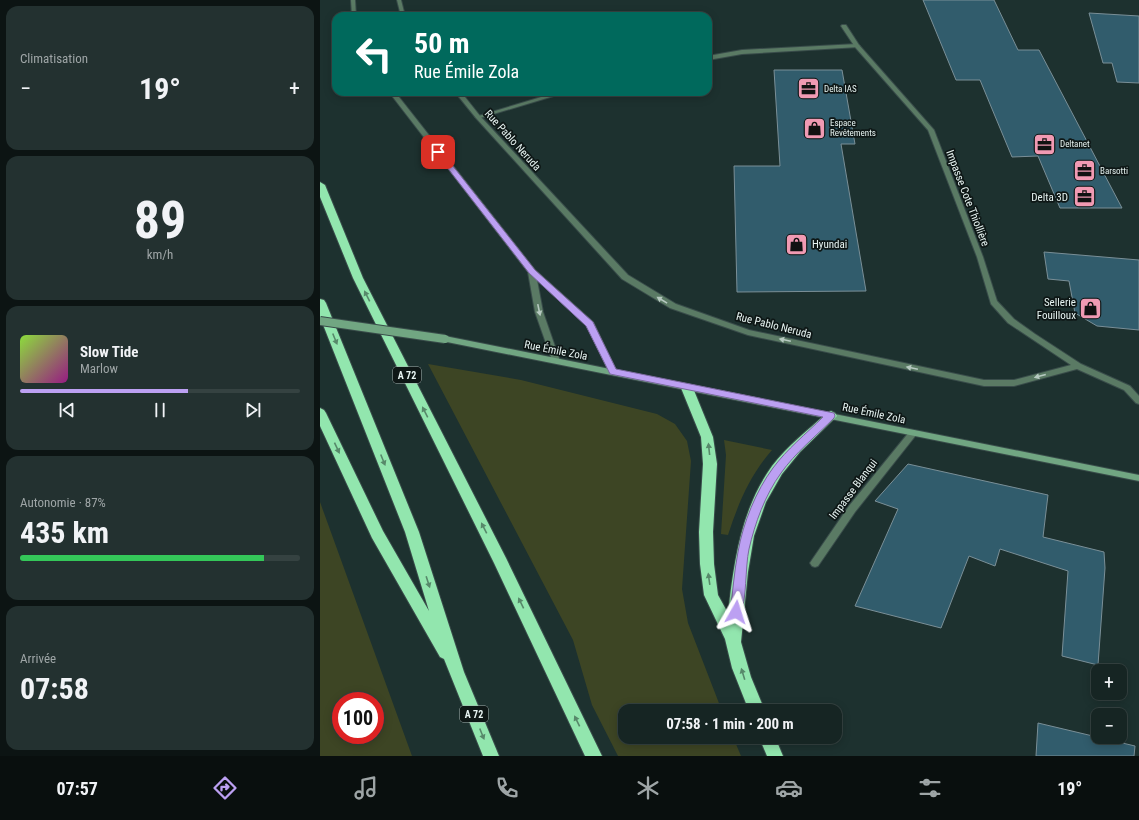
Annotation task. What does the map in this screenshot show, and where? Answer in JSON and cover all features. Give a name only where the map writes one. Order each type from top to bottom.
[{"type":"highway","name":"A 72","points":[[320,185],[358,278],[502,562],[594,756]]},
{"type":"highway","name":"A 72","points":[[320,303],[412,532],[456,672],[491,756]]},
{"type":"highway","points":[[687,388],[704,429],[708,444],[710,464],[706,532],[707,564],[711,595],[733,641],[753,704]]},
{"type":"highway","points":[[320,413],[377,534],[456,672]]},
{"type":"highway","points":[[733,641],[743,550],[754,514],[765,490],[777,470],[790,455],[830,416]]},
{"type":"highway","points":[[770,744],[775,756]]},
{"type":"main road","name":"Rue Émile Zola","points":[[320,322],[445,339],[1139,478]]},
{"type":"street","points":[[353,0],[354,12]]},
{"type":"street","points":[[399,0],[402,12]]},
{"type":"street","name":"Impasse Cote Thiollière","points":[[844,26],[857,46],[931,130],[980,257],[994,302],[1011,321],[1078,366]]},
{"type":"street","points":[[712,57],[742,52],[857,46]]},
{"type":"street","points":[[395,96],[532,272],[590,324],[613,372]]},
{"type":"street","name":"Rue Pablo Neruda","points":[[461,96],[478,117],[625,277],[673,306],[748,332],[984,383],[1014,383],[1078,366]]},
{"type":"street","points":[[478,117],[550,96]]},
{"type":"street","points":[[532,272],[539,312],[556,361]]},
{"type":"street","points":[[1078,366],[1127,388],[1139,401]]},
{"type":"street","name":"Impasse Blanqui","points":[[815,563],[852,509],[913,433]]},
{"type":"green space","points":[[428,364],[521,380],[657,414],[675,424],[687,441],[691,461],[682,589],[688,623],[719,704],[618,704],[618,744],[736,744],[741,756],[618,756],[592,705],[573,640]]},
{"type":"green space","points":[[724,440],[772,450],[757,469],[751,480],[736,512],[728,535],[721,534],[726,455]]},
{"type":"green space","points":[[320,502],[412,756],[320,756]]},
{"type":"building","points":[[923,0],[994,0],[1018,50],[1039,50],[1122,208],[1060,208],[1038,156],[1012,157],[980,80],[956,80]]},
{"type":"building","points":[[1089,13],[1139,16],[1139,83],[1117,82],[1112,63],[1103,63]]},
{"type":"building","name":"Hyundai","points":[[774,70],[842,70],[855,144],[841,144],[866,291],[737,292],[734,166],[780,166]]},
{"type":"building","points":[[1044,252],[1139,260],[1139,330],[1097,326],[1075,313],[1069,281],[1048,279]]},
{"type":"building","points":[[908,464],[1048,495],[1043,537],[1104,552],[1105,568],[1098,664],[1062,656],[1068,571],[1000,549],[995,566],[969,556],[941,628],[855,606],[898,509],[875,501]]},
{"type":"building","points":[[1038,723],[1091,736],[1091,744],[1127,744],[1135,746],[1134,756],[1036,756]]},
{"type":"place","name":"Delta IAS","points":[[809,89]]},
{"type":"place","name":"Espace Revêtements","points":[[815,128]]},
{"type":"place","name":"Deltanet","points":[[1044,144]]},
{"type":"place","name":"Barsotti","points":[[1084,171]]},
{"type":"place","name":"Delta 3D","points":[[1084,197]]},
{"type":"place","name":"Hyundai","points":[[797,244]]},
{"type":"place","name":"Sellerie Fouilloux","points":[[1091,308]]},
{"type":"route","points":[[438,152],[532,272],[590,324],[613,372],[830,416],[790,455],[777,470],[765,490],[754,514],[743,550],[736,612]]}]
